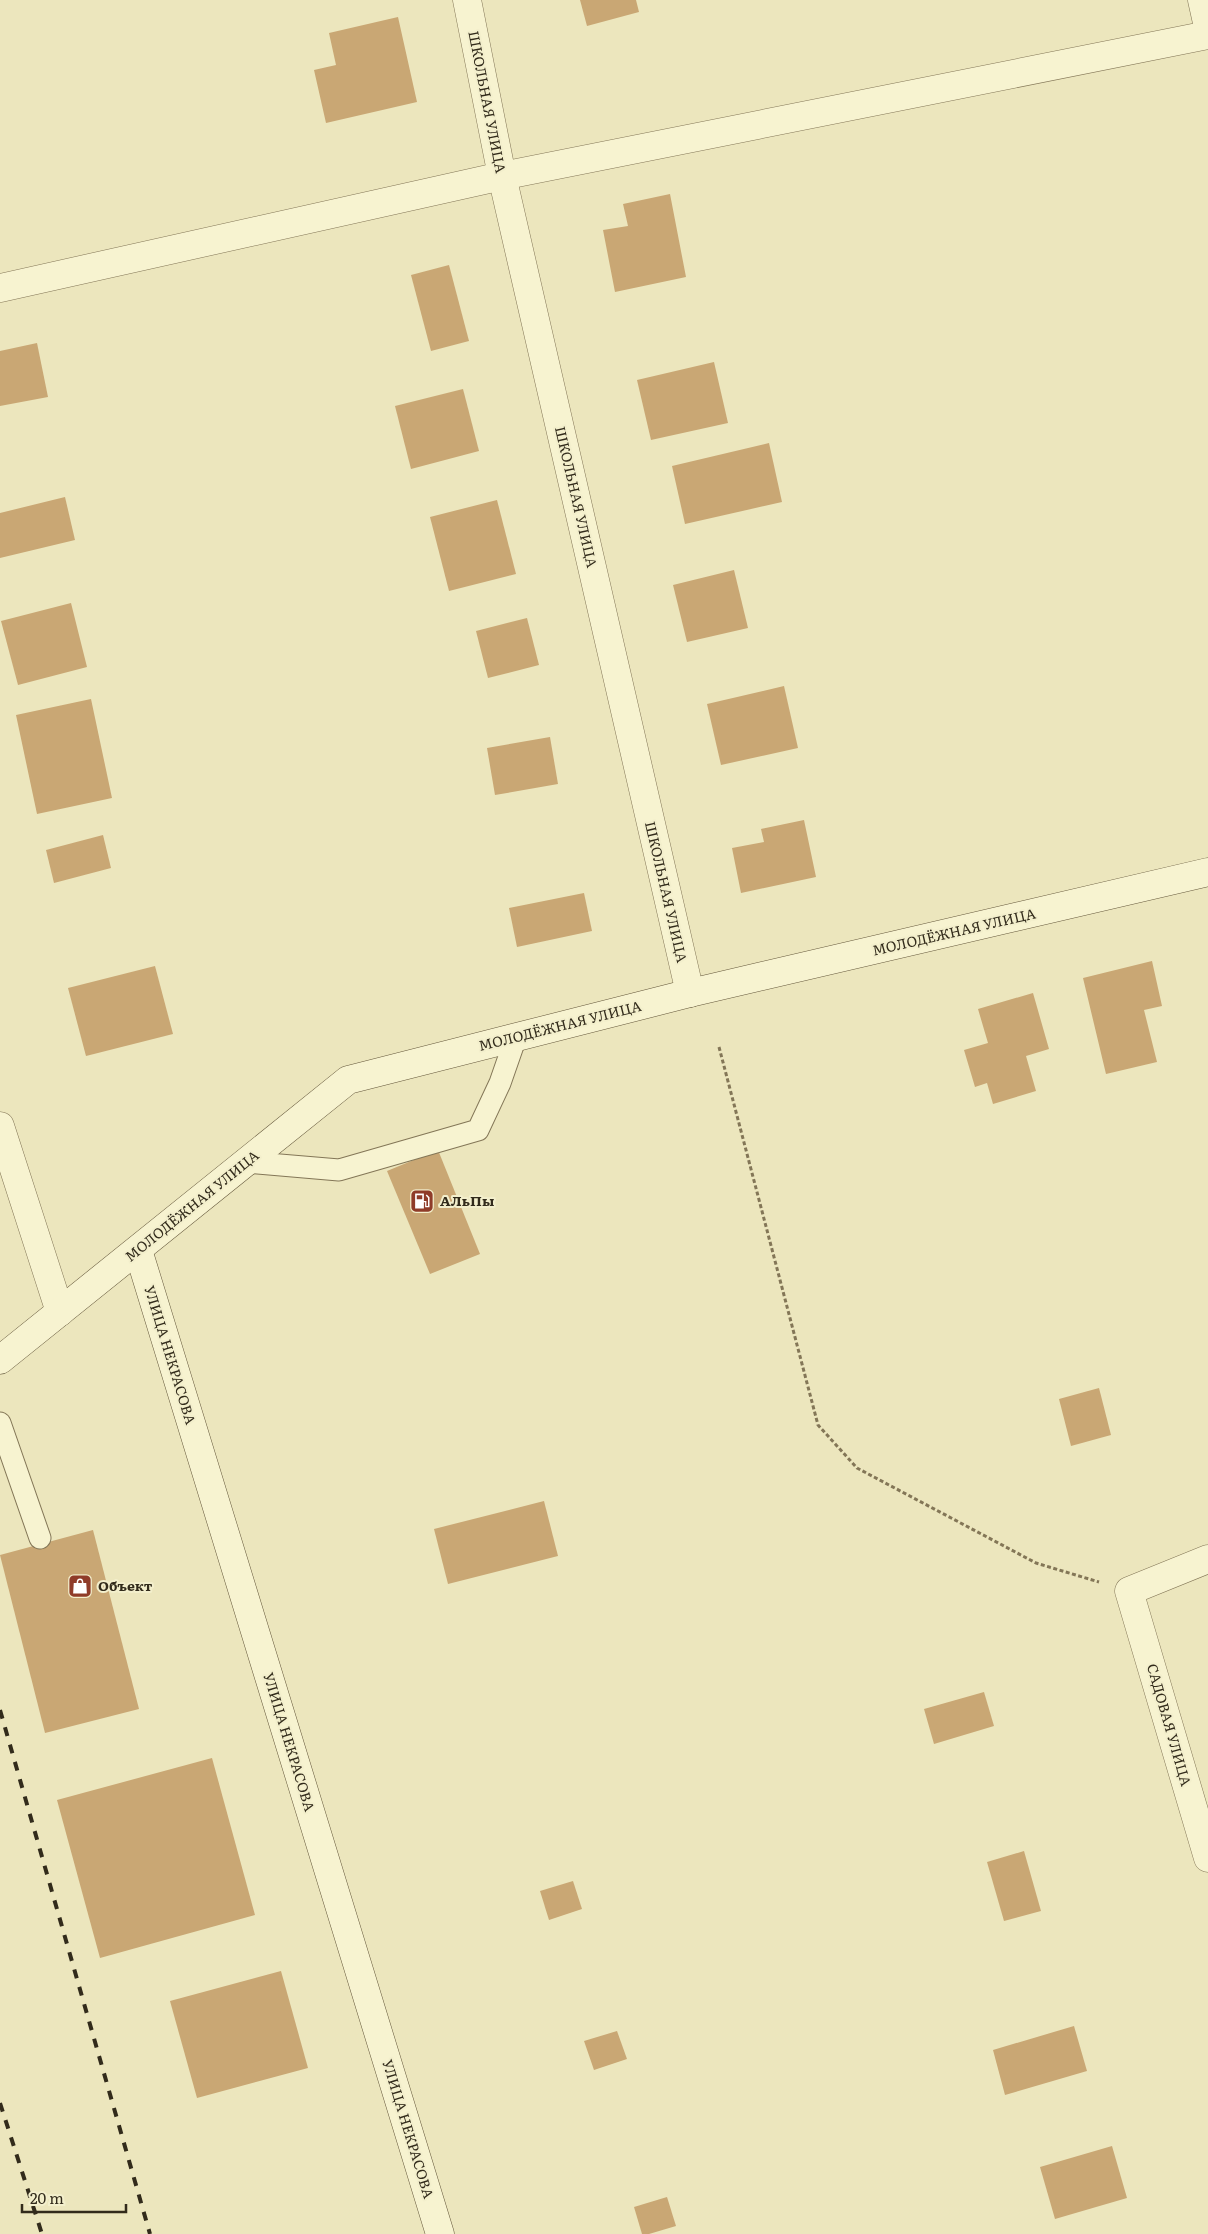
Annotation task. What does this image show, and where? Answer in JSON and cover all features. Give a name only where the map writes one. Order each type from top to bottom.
[{"type":"street","name":"ШКОЛЬНАЯ УЛИЦА","points":[[467,0],[502,176],[690,993]]},
{"type":"street","points":[[1202,0],[1208,27]]},
{"type":"street","points":[[0,288],[502,176],[1208,34]]},
{"type":"street","name":"МОЛОДЁЖНАЯ УЛИЦА","points":[[0,1360],[348,1080],[690,993],[1208,872]]},
{"type":"street","points":[[0,1126],[60,1312]]},
{"type":"street","name":"УЛИЦА НЕКРАСОВА","points":[[138,1250],[440,2234]]},
{"type":"street","points":[[1129,1591],[1208,1559]]},
{"type":"street","name":"САДОВАЯ УЛИЦА","points":[[1129,1591],[1208,1858]]},
{"type":"lane","points":[[246,1162],[339,1170],[478,1130],[500,1083],[516,1037]]},
{"type":"lane","points":[[0,1423],[40,1538]]},
{"type":"path","points":[[719,1047],[818,1425],[856,1468],[1036,1563],[1129,1591]]},
{"type":"building","points":[[580,0],[636,0],[639,12],[587,26]]},
{"type":"building","points":[[398,17],[417,102],[326,123],[314,70],[336,65],[329,33]]},
{"type":"building","points":[[670,194],[686,277],[615,292],[603,230],[628,226],[623,204]]},
{"type":"building","points":[[449,265],[469,341],[431,351],[411,275]]},
{"type":"building","points":[[37,343],[48,397],[0,406],[0,351]]},
{"type":"building","points":[[714,362],[728,423],[651,440],[637,380]]},
{"type":"building","points":[[463,389],[479,451],[411,469],[395,406]]},
{"type":"building","points":[[769,443],[782,502],[685,524],[672,466]]},
{"type":"building","points":[[65,497],[75,540],[0,558],[0,513]]},
{"type":"building","points":[[497,500],[516,574],[449,591],[430,517]]},
{"type":"building","points":[[734,570],[748,628],[687,642],[673,585]]},
{"type":"building","points":[[71,603],[87,667],[18,685],[1,621]]},
{"type":"building","points":[[527,618],[539,665],[488,678],[476,631]]},
{"type":"building","points":[[784,686],[798,748],[721,765],[707,704]]},
{"type":"building","points":[[91,699],[112,798],[37,814],[16,715]]},
{"type":"building","points":[[550,737],[558,784],[495,795],[487,748]]},
{"type":"building","points":[[804,820],[816,877],[741,893],[732,848],[764,842],[761,829]]},
{"type":"building","points":[[103,835],[111,868],[54,883],[46,850]]},
{"type":"building","points":[[584,893],[592,931],[517,947],[509,908]]},
{"type":"building","points":[[1152,961],[1162,1006],[1144,1010],[1157,1062],[1106,1074],[1083,978]]},
{"type":"building","points":[[155,966],[173,1034],[86,1056],[68,988]]},
{"type":"building","points":[[1033,993],[1049,1049],[1026,1056],[1036,1091],[993,1104],[987,1083],[975,1087],[964,1050],[988,1043],[978,1009]]},
{"type":"building","points":[[438,1150],[480,1254],[430,1274],[387,1171]]},
{"type":"building","points":[[1099,1388],[1111,1435],[1071,1446],[1059,1399]]},
{"type":"building","points":[[544,1501],[558,1556],[448,1584],[434,1529]]},
{"type":"building","points":[[93,1530],[139,1709],[45,1733],[0,1555]]},
{"type":"building","points":[[984,1692],[994,1726],[934,1744],[924,1709]]},
{"type":"building","points":[[212,1758],[255,1915],[100,1958],[57,1800]]},
{"type":"building","points":[[1024,1851],[1041,1911],[1004,1921],[987,1862]]},
{"type":"building","points":[[573,1881],[582,1909],[549,1920],[540,1891]]},
{"type":"building","points":[[281,1971],[308,2068],[197,2098],[170,2001]]},
{"type":"building","points":[[1074,2026],[1087,2071],[1005,2095],[993,2050]]},
{"type":"building","points":[[617,2031],[627,2059],[594,2070],[584,2041]]},
{"type":"building","points":[[1112,2146],[1127,2198],[1055,2219],[1040,2167]]},
{"type":"building","points":[[667,2197],[676,2226],[649,2234],[642,2234],[634,2207]]},
{"type":"railway","points":[[0,1710],[150,2234]]},
{"type":"railway","points":[[0,2103],[42,2234]]},
{"type":"place","name":"АЛьПы","points":[[422,1201]]},
{"type":"place","name":"Объект","points":[[80,1586]]}]
